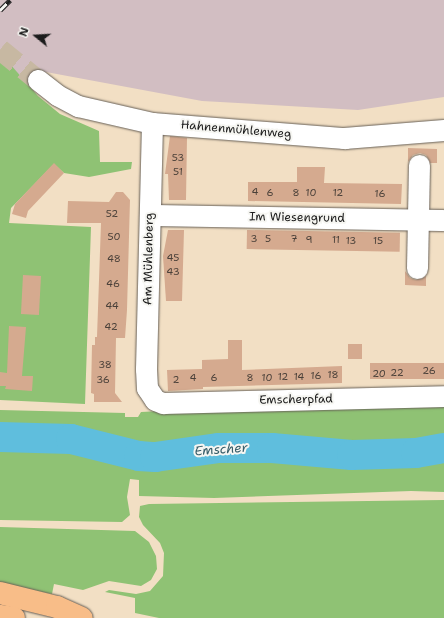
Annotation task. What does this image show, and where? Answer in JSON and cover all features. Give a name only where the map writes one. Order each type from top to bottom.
[{"type":"main road","points":[[0,593],[57,606],[82,618]]},
{"type":"main road","points":[[0,616],[14,618]]},
{"type":"street","name":"Hahnenmühlenweg","points":[[38,80],[57,95],[78,106],[152,123],[344,138],[444,130]]},
{"type":"street","name":"Am Mühlenberg","points":[[150,395],[147,388],[146,369],[152,123]]},
{"type":"street","points":[[417,268],[419,165]]},
{"type":"street","name":"Im Wiesengrund","points":[[150,215],[444,220]]},
{"type":"street","name":"Emscherpfad","points":[[150,395],[155,400],[163,403],[444,396]]},
{"type":"shaded area","points":[[0,0],[444,0],[444,97],[358,110],[202,101],[46,72],[0,122]]},
{"type":"green space","points":[[3,56],[38,96],[60,114],[99,131],[100,162],[132,162],[131,169],[89,177],[64,173],[54,164],[11,208],[9,223],[91,227],[85,404],[0,400],[0,59]]},
{"type":"green space","points":[[444,403],[444,492],[411,491],[214,498],[139,496],[139,480],[130,479],[127,497],[130,515],[122,522],[0,520],[0,410],[125,413],[125,417],[138,417],[141,412],[201,409]]},
{"type":"green space","points":[[444,500],[444,618],[159,618],[135,613],[135,598],[105,592],[109,590],[136,594],[150,591],[163,576],[164,553],[160,543],[143,525],[139,517],[140,506],[149,504]]},
{"type":"green space","points":[[0,527],[135,531],[149,542],[156,556],[157,569],[151,580],[141,586],[109,581],[83,590],[54,584],[52,594],[0,583]]},
{"type":"building","points":[[170,136],[187,138],[186,200],[169,200],[168,174],[165,174]]},
{"type":"building","points":[[408,148],[437,149],[437,163],[430,163],[426,155],[420,153],[413,155],[408,162]]},
{"type":"building","points":[[54,163],[64,173],[28,211],[26,218],[12,214],[15,204]]},
{"type":"building","points":[[297,167],[325,167],[324,183],[402,184],[401,204],[248,201],[248,182],[297,182]]},
{"type":"building","points":[[116,192],[123,192],[130,200],[125,338],[116,338],[115,393],[122,402],[94,402],[94,394],[91,393],[92,345],[95,345],[95,337],[97,337],[101,223],[67,223],[68,201],[109,202]]},
{"type":"building","points":[[168,230],[184,230],[182,301],[166,301],[163,256]]},
{"type":"building","points":[[247,230],[400,233],[400,252],[247,249]]},
{"type":"building","points":[[405,271],[410,278],[416,280],[426,276],[426,286],[405,285]]},
{"type":"building","points":[[23,275],[41,276],[39,315],[21,314]]},
{"type":"building","points":[[9,326],[26,327],[22,376],[33,376],[32,391],[5,389],[6,386],[0,386],[0,372],[7,373]]},
{"type":"building","points":[[228,340],[242,340],[242,370],[342,366],[342,383],[203,387],[203,389],[168,391],[167,370],[202,369],[202,360],[228,359]]},
{"type":"building","points":[[348,344],[362,344],[362,359],[348,359]]},
{"type":"building","points":[[370,363],[444,363],[444,379],[370,379]]},
{"type":"waterway","name":"Emscher","points":[[0,437],[71,439],[139,456],[155,457],[219,448],[272,448],[352,455],[416,453],[444,448]]},
{"type":"tunnel","points":[[0,49],[38,80]]},
{"type":"railway","points":[[0,10],[10,0]]}]
